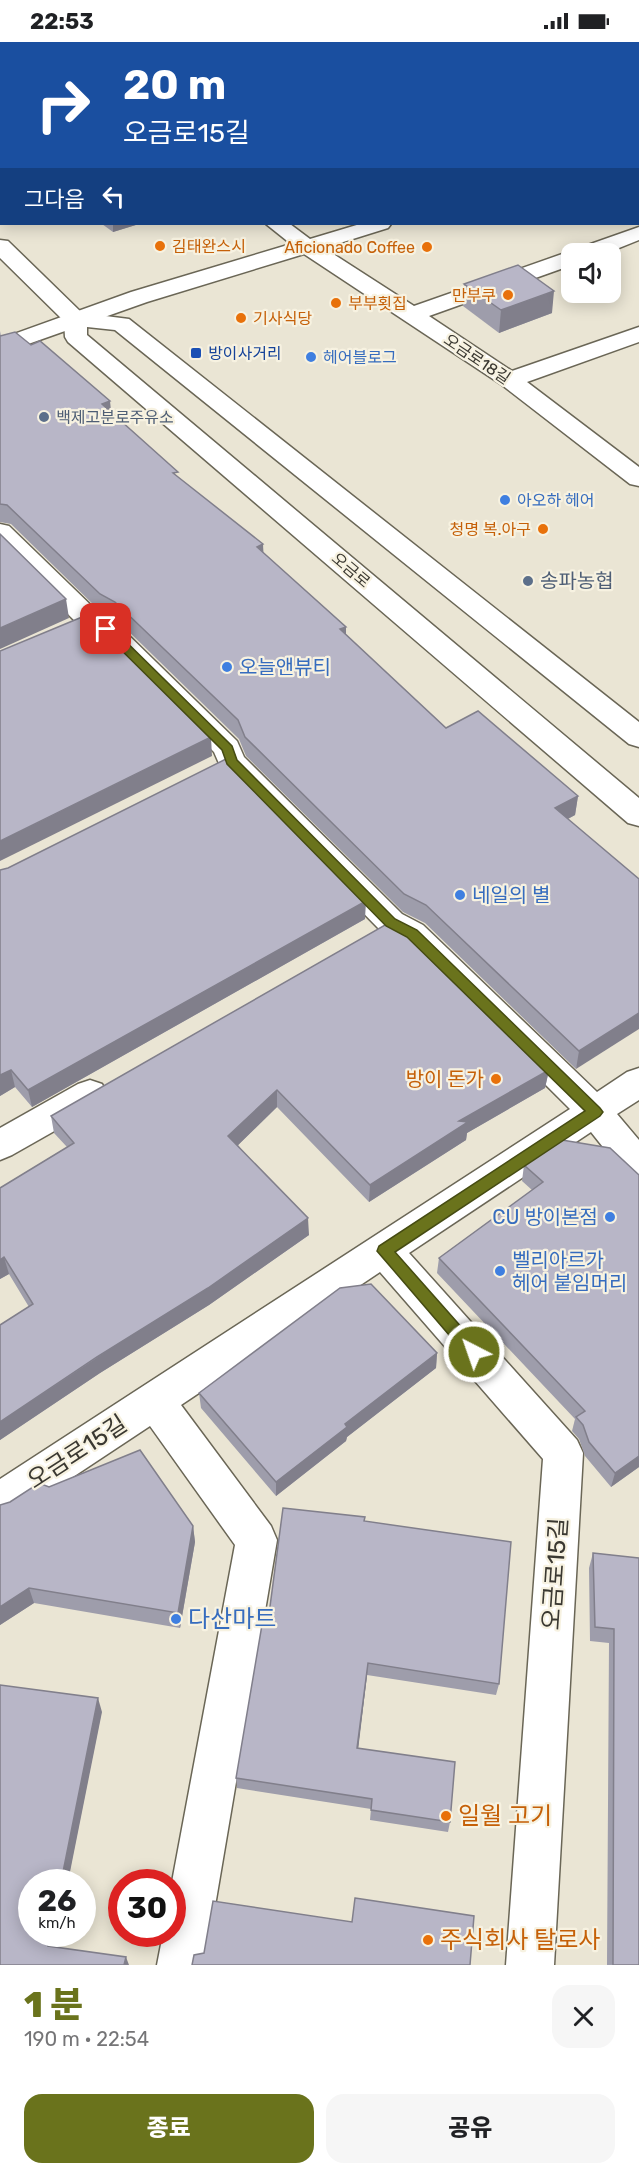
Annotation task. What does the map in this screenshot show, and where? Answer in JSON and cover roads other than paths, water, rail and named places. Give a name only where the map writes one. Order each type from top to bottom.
[{"type":"street","name":"오금로18길","points":[[278,225],[510,380],[639,479]]},
{"type":"street","points":[[0,346],[139,297],[378,225]]},
{"type":"street","points":[[612,243],[639,233]]},
{"type":"street","name":"오금로","points":[[0,246],[75,319],[76,337],[639,814]]},
{"type":"street","points":[[411,315],[561,261]]},
{"type":"street","points":[[75,319],[121,324],[639,736]]},
{"type":"street","points":[[510,380],[639,334]]},
{"type":"street","points":[[610,456],[639,445]]},
{"type":"street","points":[[0,532],[81,625],[106,629],[227,748],[221,766],[391,922],[412,933],[595,1112],[639,1166]]},
{"type":"street","points":[[360,940],[391,922]]},
{"type":"street","points":[[0,1145],[113,1081]]},
{"type":"street","name":"오금로15길","points":[[0,1502],[639,1082]]},
{"type":"street","name":"오금로15길","points":[[384,1251],[563,1453],[530,1965]]},
{"type":"street","points":[[155,1401],[256,1540],[182,1965]]},
{"type":"place","name":"김태완스시","points":[[160,246]]},
{"type":"place","name":"Aficionado Coffee","points":[[427,247]]},
{"type":"place","name":"만부쿠","points":[[508,295]]},
{"type":"place","name":"부부횟집","points":[[336,303]]},
{"type":"place","name":"기사식당","points":[[241,318]]},
{"type":"place","name":"방이사거리","points":[[196,353]]},
{"type":"place","name":"헤어블로그","points":[[311,357]]},
{"type":"place","name":"백제고분로주유소","points":[[44,417]]},
{"type":"place","name":"아오하 헤어","points":[[505,500]]},
{"type":"place","name":"청명 복.아구","points":[[543,529]]},
{"type":"place","name":"송파농협","points":[[528,581]]},
{"type":"place","name":"오늘앤뷰티","points":[[227,667]]},
{"type":"place","name":"네일의 별","points":[[460,895]]},
{"type":"place","name":"방이 돈가","points":[[496,1079]]},
{"type":"place","name":"CU 방이본점","points":[[610,1217]]},
{"type":"place","name":"벨리아르가 헤어 붙임머리","points":[[500,1271]]},
{"type":"place","name":"다산마트","points":[[176,1619]]},
{"type":"place","name":"일월 고기","points":[[446,1816]]},
{"type":"place","name":"주식회사 탈로사","points":[[428,1940]]}]
